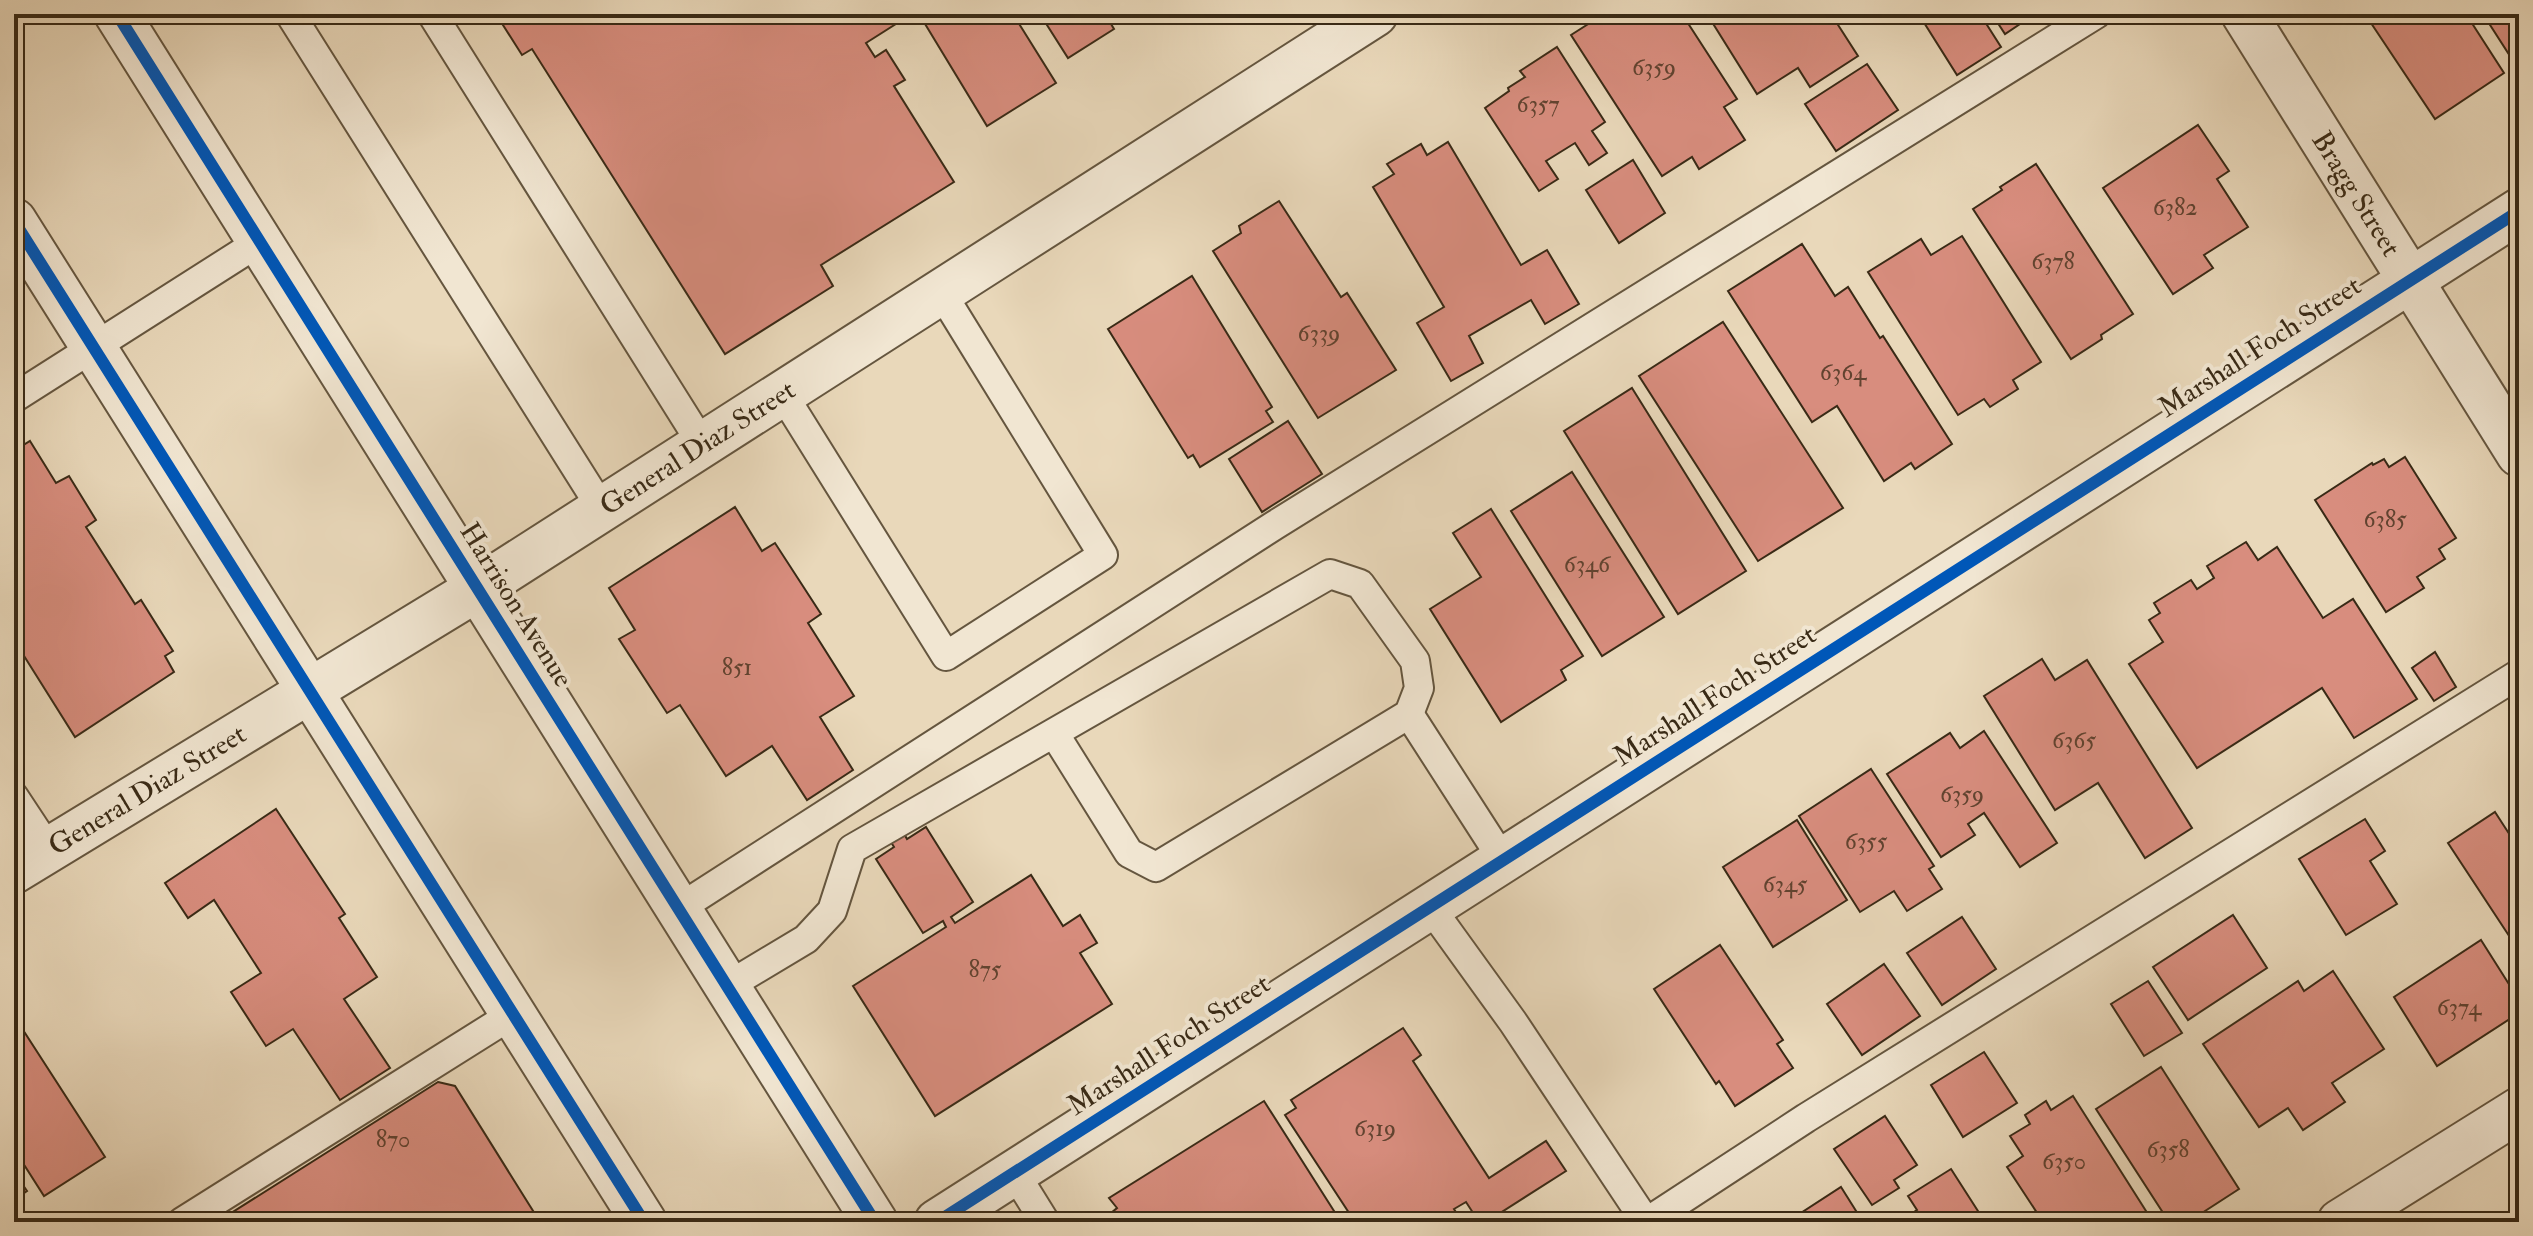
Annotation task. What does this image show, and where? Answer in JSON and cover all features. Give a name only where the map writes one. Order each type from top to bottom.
[{"type":"street","name":"Harrison Avenue","points":[[117,14],[875,1222]]},
{"type":"street","name":"General Diaz Street","points":[[32,861],[477,589],[1375,14]]},
{"type":"street","name":"Bragg Street","points":[[2244,14],[2519,454]]},
{"type":"street","name":"Marshall Foch Street","points":[[937,1222],[2519,211]]},
{"type":"street","points":[[14,221],[644,1222]]},
{"type":"street","points":[[2340,1222],[2519,1110]]},
{"type":"lane","points":[[290,14],[602,509]]},
{"type":"lane","points":[[432,14],[702,444]]},
{"type":"lane","points":[[678,909],[1275,525],[2096,14]]},
{"type":"lane","points":[[14,398],[259,242]]},
{"type":"lane","points":[[782,393],[946,656],[1103,555],[941,292]]},
{"type":"lane","points":[[726,987],[806,939],[832,911],[852,849],[1330,574],[1360,584],[1415,661],[1419,688],[1409,714],[1156,867],[1129,853],[1054,733]]},
{"type":"lane","points":[[1430,907],[1513,1022],[1646,1222],[1806,1118],[2519,674]]},
{"type":"lane","points":[[1409,714],[1503,860]]},
{"type":"lane","points":[[14,797],[32,861]]},
{"type":"lane","points":[[182,1222],[513,1014]]},
{"type":"lane","points":[[1014,1172],[1045,1222]]},
{"type":"building","points":[[496,14],[893,14],[899,22],[866,43],[875,57],[886,50],[905,80],[894,86],[954,182],[821,265],[833,286],[725,354],[532,49],[522,55]]},
{"type":"building","points":[[919,14],[1013,14],[1056,83],[987,126]]},
{"type":"building","points":[[1040,14],[1105,14],[1114,29],[1068,58]]},
{"type":"building","points":[[1604,14],[1682,14],[1737,99],[1724,107],[1745,140],[1699,169],[1692,157],[1662,176],[1571,35]]},
{"type":"building","points":[[1707,14],[1831,14],[1858,56],[1810,87],[1798,68],[1757,94]]},
{"type":"building","points":[[1934,14],[1980,14],[2001,47],[1957,75],[1923,21]]},
{"type":"building","points":[[1992,14],[2031,14],[2032,16],[2005,34]]},
{"type":"building","points":[[2365,14],[2466,14],[2504,73],[2435,119]]},
{"type":"building","points":[[2483,14],[2519,14],[2519,70]]},
{"type":"building","points":[[1557,47],[1605,122],[1592,131],[1607,153],[1589,165],[1575,143],[1546,161],[1558,179],[1539,191],[1485,108],[1525,77],[1520,71]]},
{"type":"building","points":[[1867,64],[1898,110],[1836,151],[1805,104]]},
{"type":"building","points":[[2198,125],[2229,171],[2217,179],[2248,227],[2204,255],[2213,268],[2173,294],[2103,188]]},
{"type":"building","points":[[1448,142],[1521,265],[1547,250],[1579,304],[1545,324],[1531,300],[1469,336],[1483,363],[1451,381],[1417,323],[1444,307],[1373,187],[1394,174],[1387,164],[1421,144],[1427,155]]},
{"type":"building","points":[[1633,160],[1665,213],[1619,243],[1586,190]]},
{"type":"building","points":[[2036,164],[2133,314],[2071,359],[1973,209]]},
{"type":"building","points":[[1279,201],[1341,297],[1347,293],[1396,370],[1318,418],[1213,251],[1241,233],[1239,226]]},
{"type":"building","points":[[1962,236],[2041,362],[2013,380],[2018,389],[1990,407],[1984,399],[1958,415],[1868,272],[1921,239],[1931,255]]},
{"type":"building","points":[[1802,244],[1835,296],[1848,287],[1952,444],[1915,469],[1911,463],[1884,481],[1837,406],[1812,422],[1728,291]]},
{"type":"building","points":[[1192,276],[1272,407],[1266,411],[1273,422],[1200,467],[1193,455],[1188,458],[1108,329]]},
{"type":"building","points":[[1723,322],[1843,508],[1758,561],[1639,376]]},
{"type":"building","points":[[1632,388],[1746,571],[1678,614],[1564,431]]},
{"type":"building","points":[[1288,421],[1322,474],[1262,512],[1229,459]]},
{"type":"building","points":[[30,441],[56,483],[69,476],[96,520],[86,527],[135,604],[141,600],[173,651],[165,656],[174,672],[75,737],[14,640],[14,451]]},
{"type":"building","points":[[2405,457],[2456,538],[2439,549],[2445,559],[2417,577],[2424,588],[2386,612],[2315,500],[2372,463],[2384,459],[2389,467]]},
{"type":"building","points":[[1572,472],[1664,617],[1602,656],[1511,511]]},
{"type":"building","points":[[735,507],[762,551],[775,543],[821,614],[808,623],[854,696],[820,717],[853,770],[807,800],[772,746],[726,776],[680,705],[667,713],[619,639],[635,630],[609,588]]},
{"type":"building","points":[[1491,509],[1583,656],[1561,670],[1566,680],[1501,722],[1430,609],[1481,577],[1453,533]]},
{"type":"building","points":[[2246,542],[2258,560],[2277,547],[2323,618],[2353,599],[2417,699],[2354,738],[2322,688],[2197,768],[2129,664],[2163,642],[2149,620],[2160,613],[2154,603],[2191,580],[2197,589],[2214,578],[2207,566]]},
{"type":"building","points":[[2435,652],[2456,687],[2434,701],[2412,668]]},
{"type":"building","points":[[2042,659],[2055,680],[2087,660],[2192,828],[2145,858],[2098,783],[2055,810],[1984,696]]},
{"type":"building","points":[[1984,731],[2057,843],[2020,867],[1984,813],[1968,824],[1975,835],[1941,857],[1887,774],[1950,733],[1960,748]]},
{"type":"building","points":[[1871,769],[1934,866],[1929,869],[1942,889],[1907,911],[1894,891],[1860,912],[1799,816]]},
{"type":"building","points":[[276,809],[345,914],[339,918],[377,977],[344,999],[390,1068],[340,1100],[293,1029],[266,1046],[231,992],[261,973],[214,900],[188,918],[165,883]]},
{"type":"building","points":[[2495,812],[2519,849],[2519,951],[2448,843]]},
{"type":"building","points":[[2365,819],[2385,851],[2370,861],[2397,904],[2346,935],[2299,859]]},
{"type":"building","points":[[1797,820],[1847,900],[1773,947],[1723,867]]},
{"type":"building","points":[[926,827],[973,902],[951,917],[955,923],[1031,875],[1063,926],[1080,915],[1097,943],[1080,953],[1112,1004],[935,1116],[853,986],[946,927],[943,921],[923,933],[876,859],[894,847],[889,839],[902,830],[907,839]]},
{"type":"building","points":[[2233,915],[2267,968],[2188,1020],[2153,967]]},
{"type":"building","points":[[1962,917],[1996,969],[1942,1005],[1907,953]]},
{"type":"building","points":[[2481,940],[2519,1000],[2519,1013],[2437,1066],[2394,997]]},
{"type":"building","points":[[1720,945],[1783,1040],[1777,1044],[1793,1068],[1735,1106],[1719,1081],[1716,1084],[1654,989]]},
{"type":"building","points":[[1884,964],[1920,1016],[1862,1055],[1827,1004]]},
{"type":"building","points":[[2333,971],[2384,1049],[2332,1083],[2345,1102],[2303,1130],[2288,1108],[2259,1127],[2203,1044],[2298,981],[2304,991]]},
{"type":"building","points":[[2148,981],[2182,1033],[2144,1056],[2111,1004]]},
{"type":"building","points":[[14,1016],[105,1157],[44,1196],[14,1149]]},
{"type":"building","points":[[1403,1028],[1421,1055],[1413,1061],[1489,1178],[1546,1141],[1566,1171],[1486,1222],[1479,1222],[1466,1202],[1454,1209],[1462,1222],[1355,1222],[1285,1115],[1296,1108],[1291,1100]]},
{"type":"building","points":[[1984,1052],[2017,1103],[1963,1137],[1931,1085]]},
{"type":"building","points":[[2161,1067],[2239,1189],[2188,1222],[2169,1222],[2096,1109]]},
{"type":"building","points":[[438,1082],[455,1086],[540,1222],[217,1222]]},
{"type":"building","points":[[2073,1096],[2153,1222],[2043,1222],[2007,1167],[2023,1156],[2010,1136],[2030,1124],[2025,1115],[2046,1101],[2051,1110]]},
{"type":"building","points":[[1264,1101],[1341,1222],[1100,1222],[1117,1208],[1109,1198]]},
{"type":"building","points":[[1885,1116],[1917,1165],[1894,1180],[1899,1188],[1872,1205],[1834,1149]]},
{"type":"building","points":[[1951,1169],[1985,1222],[1898,1222],[1917,1210],[1908,1196]]},
{"type":"building","points":[[14,1172],[27,1191],[14,1200]]},
{"type":"building","points":[[1841,1187],[1863,1222],[1787,1222]]},
{"type":"cycle path","points":[[117,14],[875,1222]]},
{"type":"cycle path","points":[[937,1222],[2519,211]]},
{"type":"cycle path","points":[[14,221],[644,1222]]}]
